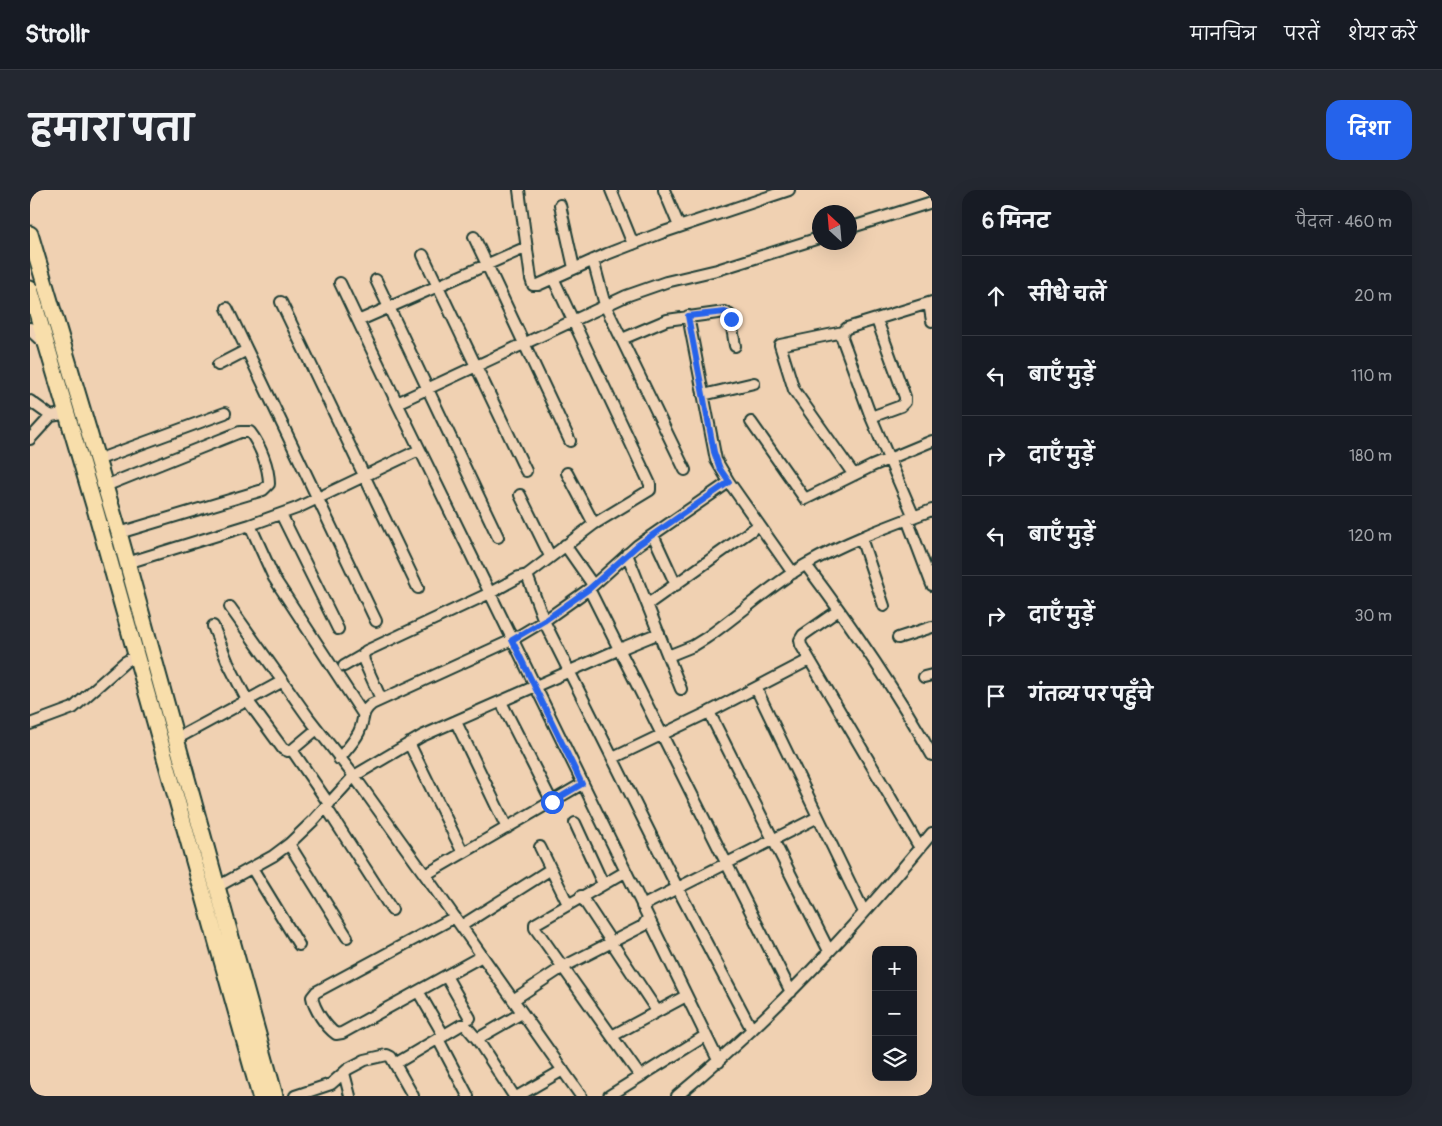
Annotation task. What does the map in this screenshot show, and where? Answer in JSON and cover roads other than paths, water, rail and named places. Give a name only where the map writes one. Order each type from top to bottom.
[{"type":"main road","points":[[30,234],[119,533],[275,1096]]},
{"type":"main road","points":[[30,289],[137,655],[260,1096]]},
{"type":"street","points":[[519,190],[533,285],[538,285],[593,260],[679,226],[789,190]]},
{"type":"street","points":[[611,190],[633,244]]},
{"type":"street","points":[[664,190],[679,226]]},
{"type":"street","points":[[857,226],[932,202]]},
{"type":"street","points":[[560,205],[568,248],[574,268]]},
{"type":"street","points":[[474,237],[570,441]]},
{"type":"street","points":[[397,403],[626,296],[666,282],[717,270],[812,240]]},
{"type":"street","points":[[358,321],[527,247]]},
{"type":"street","points":[[423,255],[526,471]]},
{"type":"street","points":[[593,260],[605,305],[685,470]]},
{"type":"street","points":[[344,666],[363,655],[366,651],[490,594],[519,577],[527,576],[550,556],[594,524],[650,490],[650,484],[622,429],[574,319],[553,278]]},
{"type":"street","points":[[376,280],[498,537]]},
{"type":"street","points":[[340,283],[419,450],[719,1062]]},
{"type":"street","points":[[281,302],[418,588]]},
{"type":"street","points":[[854,475],[794,390],[780,345],[843,332],[847,328],[930,303],[932,321]]},
{"type":"street","points":[[227,308],[376,622]]},
{"type":"street","points":[[622,339],[667,320],[725,312],[728,313],[731,319],[735,346]]},
{"type":"street","points":[[688,316],[716,460],[729,482],[793,573]]},
{"type":"street","points":[[871,417],[901,406],[905,402],[877,320]]},
{"type":"street","points":[[30,329],[47,346],[62,342]]},
{"type":"street","points":[[843,332],[842,338],[911,518],[932,586]]},
{"type":"street","points":[[218,365],[247,350]]},
{"type":"street","points":[[703,395],[754,383]]},
{"type":"street","points":[[30,401],[50,416]]},
{"type":"street","points":[[97,460],[225,413]]},
{"type":"street","points":[[30,439],[50,416],[68,414]]},
{"type":"street","points":[[751,422],[805,499],[932,441]]},
{"type":"street","points":[[105,486],[240,432],[250,432],[256,439],[269,475],[270,484],[263,490],[119,533]]},
{"type":"street","points":[[127,563],[281,514],[419,450]]},
{"type":"street","points":[[567,472],[594,524]]},
{"type":"street","points":[[339,759],[360,731],[363,714],[366,709],[382,699],[512,640],[544,621],[591,587],[627,554],[652,535],[729,482]]},
{"type":"street","points":[[520,495],[550,556]]},
{"type":"street","points":[[668,656],[706,638],[793,573],[830,551],[932,510]]},
{"type":"street","points":[[281,514],[338,629]]},
{"type":"street","points":[[250,525],[274,578],[363,714]]},
{"type":"street","points":[[648,604],[759,526]]},
{"type":"street","points":[[652,535],[676,585]]},
{"type":"street","points":[[861,538],[884,606]]},
{"type":"street","points":[[565,545],[591,587],[661,736],[791,992]]},
{"type":"street","points":[[627,554],[681,689]]},
{"type":"street","points":[[806,565],[839,610],[895,694],[932,755]]},
{"type":"street","points":[[527,576],[544,621],[678,889],[752,1030]]},
{"type":"street","points":[[230,607],[339,759],[354,776],[581,1096]]},
{"type":"street","points":[[839,610],[803,635],[800,640],[801,646],[920,848]]},
{"type":"street","points":[[213,626],[228,663],[248,700],[283,749],[292,750],[317,729]]},
{"type":"street","points":[[898,638],[932,627]]},
{"type":"street","points":[[217,887],[252,868],[289,844],[354,776],[409,743],[569,671],[660,633]]},
{"type":"street","points":[[30,724],[73,708],[125,662],[137,655]]},
{"type":"street","points":[[363,655],[382,699]]},
{"type":"street","points":[[613,758],[710,712],[809,660]]},
{"type":"street","points":[[176,739],[283,681]]},
{"type":"street","points":[[756,688],[864,912]]},
{"type":"street","points":[[501,702],[552,802]]},
{"type":"street","points":[[710,712],[772,840],[829,951]]},
{"type":"street","points":[[456,722],[507,828]]},
{"type":"street","points":[[409,743],[464,853]]},
{"type":"street","points":[[292,750],[392,910]]},
{"type":"street","points":[[425,875],[582,784]]},
{"type":"street","points":[[642,906],[818,817]]},
{"type":"street","points":[[575,823],[603,884]]},
{"type":"street","points":[[677,1096],[719,1062],[791,992],[864,912],[932,833]]},
{"type":"street","points":[[289,844],[347,937]]},
{"type":"street","points":[[540,847],[568,904]]},
{"type":"street","points":[[252,868],[299,945]]},
{"type":"street","points":[[461,926],[551,869]]},
{"type":"street","points":[[625,872],[535,924],[535,928],[640,1076]]},
{"type":"street","points":[[581,896],[657,1011]]},
{"type":"street","points":[[455,917],[316,992],[312,997],[313,1003],[331,1030],[336,1034],[342,1033],[482,956]]},
{"type":"street","points":[[513,1000],[563,967],[643,926],[648,918]]},
{"type":"street","points":[[446,976],[470,1018]]},
{"type":"street","points":[[418,991],[468,1096]]},
{"type":"street","points":[[612,1036],[686,996]]},
{"type":"street","points":[[477,1039],[522,1012]]},
{"type":"street","points":[[395,1064],[465,1025],[477,1039],[516,1096],[563,1070]]},
{"type":"street","points":[[609,1096],[705,1036]]},
{"type":"street","points":[[295,1096],[331,1084],[354,1065],[380,1055],[387,1055],[391,1057],[413,1096]]},
{"type":"street","points":[[344,1073],[350,1096]]}]
